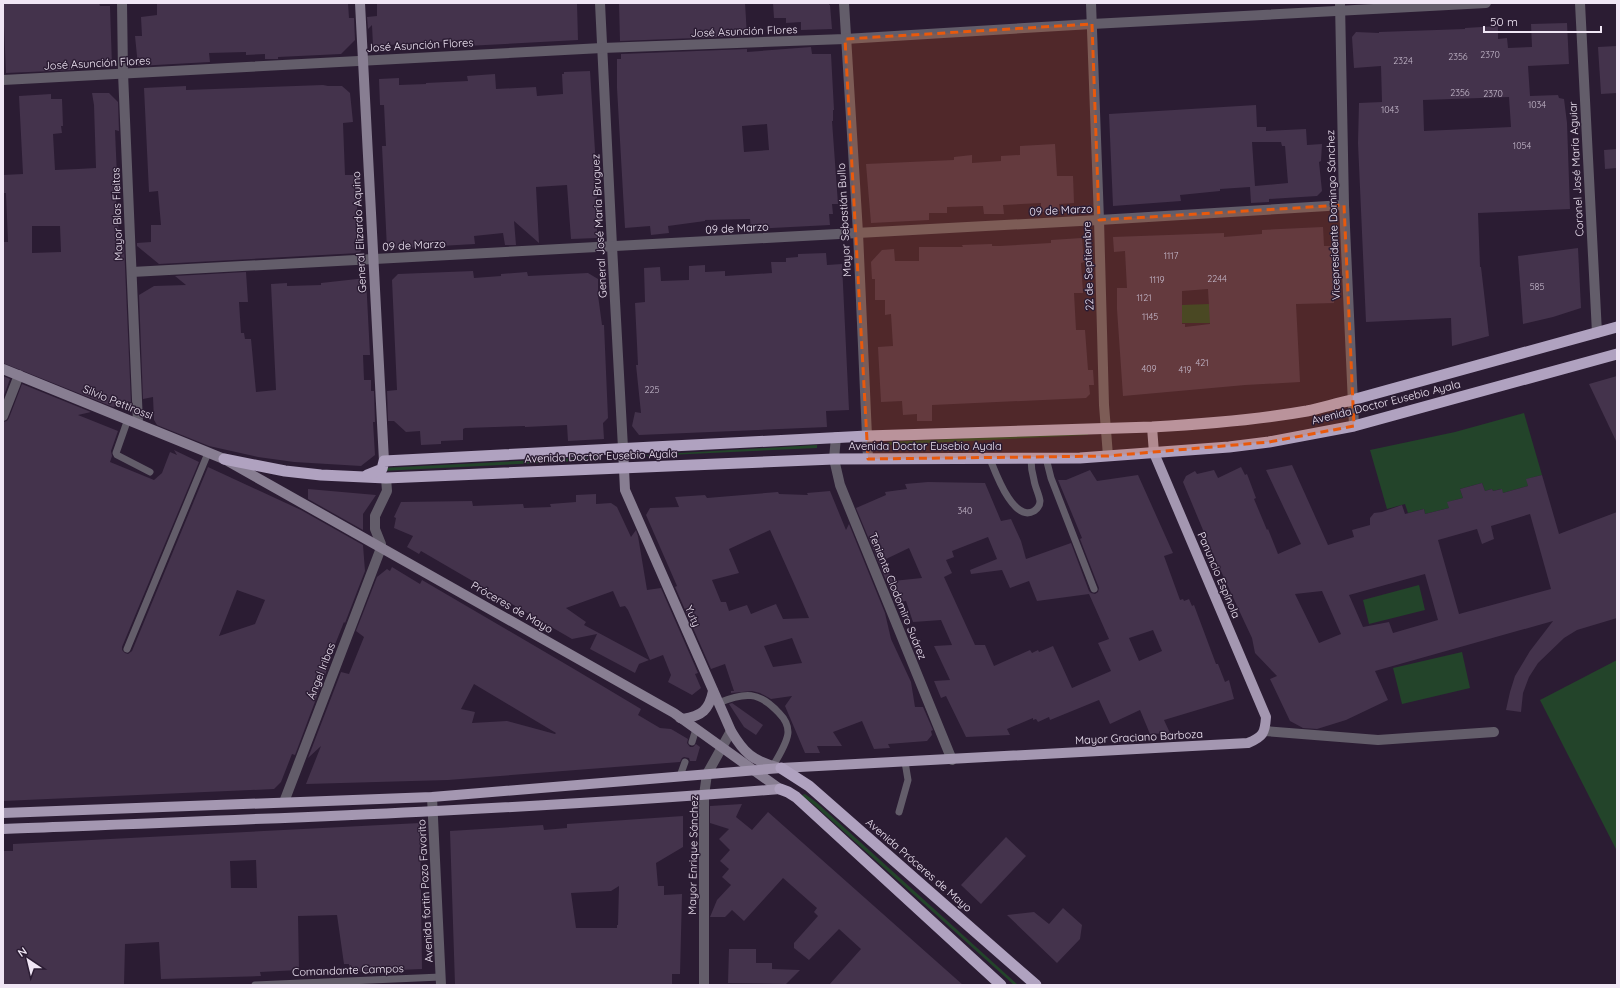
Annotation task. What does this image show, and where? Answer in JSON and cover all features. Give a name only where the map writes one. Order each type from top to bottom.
[{"type":"highway","name":"Avenida Doctor Eusebio Ayala","points":[[384,460],[836,437],[1152,427],[1271,416],[1308,410],[1352,400],[1617,327]]},
{"type":"highway","name":"Avenida Doctor Eusebio Ayala","points":[[224,460],[285,471],[386,478],[834,459],[1031,459],[1154,453],[1269,442],[1354,426],[1617,354]]},
{"type":"highway","points":[[362,477],[382,469],[384,460]]},
{"type":"highway","name":"Avenida Próceres de Mayo","points":[[777,767],[809,786],[1036,985]]},
{"type":"highway","points":[[780,789],[796,797],[1001,985]]},
{"type":"main road","name":"General Elizardo Aquino","points":[[360,3],[384,460]]},
{"type":"main road","name":"Silvio Pettirossi","points":[[3,369],[138,423],[224,460]]},
{"type":"main road","name":"Panuncio Espínola","points":[[1152,427],[1154,453],[1266,717],[1265,731]]},
{"type":"main road","name":"Yuty","points":[[623,448],[625,490],[731,731],[743,750],[750,756],[758,761],[777,767]]},
{"type":"main road","name":"Próceres de Mayo","points":[[224,460],[680,718],[780,789]]},
{"type":"main road","points":[[680,718],[689,718],[706,710],[711,700],[713,691]]},
{"type":"main road","name":"Mayor Graciano Barboza","points":[[3,814],[432,797],[756,771],[777,767],[952,760],[1248,743],[1258,740],[1265,731]]},
{"type":"main road","points":[[3,829],[433,812],[780,789]]},
{"type":"main road","points":[[990,974],[1008,985]]},
{"type":"street","name":"Mayor Blas Fleitas","points":[[122,3],[138,423]]},
{"type":"street","name":"General José María Bruguez","points":[[600,3],[623,448]]},
{"type":"street","name":"Mayor Sebastián Bullo","points":[[844,3],[858,233],[868,436]]},
{"type":"street","name":"22 de Septiembre","points":[[1090,3],[1108,456]]},
{"type":"street","name":"José Asunción Flores","points":[[3,80],[602,48],[845,39],[1340,7],[1486,3]]},
{"type":"street","name":"Coronel José María Aguiar","points":[[1580,3],[1597,333]]},
{"type":"street","name":"Vicepresidente Domingo Sánchez","points":[[1340,7],[1344,205],[1354,426]]},
{"type":"street","name":"09 de Marzo","points":[[132,272],[1099,220],[1344,205]]},
{"type":"street","points":[[3,416],[19,375]]},
{"type":"street","points":[[868,436],[868,459]]},
{"type":"street","name":"Teniente Clodomiro Suárez","points":[[836,437],[834,459],[844,498],[952,760]]},
{"type":"street","points":[[381,548],[381,544],[375,529],[375,516],[380,502],[385,497],[387,491],[386,478]]},
{"type":"street","name":"Ángel Iribas","points":[[284,802],[381,548]]},
{"type":"street","name":"Mayor Enrique Sánchez","points":[[704,985],[704,795],[707,774],[731,731]]},
{"type":"street","points":[[1265,731],[1378,740],[1494,732]]},
{"type":"street","name":"Avenida fortin Pozo Favorito","points":[[432,797],[441,981]]},
{"type":"lane","points":[[128,419],[117,454],[150,472]]},
{"type":"lane","points":[[127,649],[208,453]]},
{"type":"lane","points":[[1046,458],[1051,478],[1094,589]]},
{"type":"lane","points":[[990,459],[1001,486],[1011,502],[1020,510],[1027,513],[1033,512],[1038,507],[1040,502],[1033,479],[1031,459]]},
{"type":"lane","points":[[718,703],[739,696],[759,696],[774,708],[785,720],[788,732],[777,767]]},
{"type":"lane","points":[[692,742],[696,729]]},
{"type":"lane","points":[[680,776],[685,762]]},
{"type":"lane","points":[[899,812],[908,780],[906,762]]},
{"type":"lane","name":"Comandante Campos","points":[[256,985],[441,981]]},
{"type":"highlighted area","points":[[1092,24],[1099,220],[1344,205],[1354,426],[1269,442],[1108,456],[868,459],[845,39]]},
{"type":"green space","points":[[1209,304],[1218,323],[1182,323],[1182,305]]},
{"type":"green space","points":[[1524,413],[1542,475],[1527,479],[1528,486],[1503,493],[1501,489],[1485,491],[1482,483],[1460,489],[1463,498],[1448,502],[1449,508],[1425,514],[1424,509],[1408,513],[1405,504],[1387,509],[1370,450],[1455,432]]},
{"type":"green space","points":[[1087,432],[1088,435],[886,444],[888,442]]},
{"type":"green space","points":[[817,445],[817,448],[646,455]]},
{"type":"green space","points":[[600,458],[598,460],[382,471],[382,468]]},
{"type":"green space","points":[[1419,585],[1425,610],[1369,624],[1363,600]]},
{"type":"green space","points":[[1462,652],[1470,688],[1402,704],[1393,668]]},
{"type":"green space","points":[[1617,660],[1617,851],[1540,700]]},
{"type":"green space","points":[[805,794],[816,802],[1018,985],[1014,985],[813,804],[803,797],[802,795]]},
{"type":"building","points":[[3,3],[99,3],[100,6],[110,6],[112,66],[74,66],[74,70],[6,73]]},
{"type":"building","points":[[157,3],[348,3],[349,18],[354,18],[355,40],[341,54],[265,59],[265,54],[246,55],[246,52],[209,53],[210,62],[138,66],[135,36],[142,36],[141,17],[157,15]]},
{"type":"building","points":[[377,3],[577,3],[578,40],[466,46],[465,40],[373,46],[372,25],[368,29],[367,17],[377,16]]},
{"type":"building","points":[[619,3],[745,3],[747,36],[620,41]]},
{"type":"building","points":[[773,3],[829,3],[832,29],[801,30],[801,22],[786,23],[786,18],[774,18]]},
{"type":"building","points":[[1567,23],[1569,64],[1528,66],[1530,96],[1558,95],[1559,98],[1564,99],[1567,123],[1570,209],[1478,213],[1480,267],[1489,336],[1452,346],[1451,318],[1366,322],[1358,143],[1359,103],[1382,102],[1381,66],[1354,68],[1352,37],[1356,32],[1379,33],[1498,26],[1498,39],[1507,38],[1508,48],[1532,47],[1531,24]],"holes":[[[1509,97],[1511,127],[1424,131],[1423,100]]]},
{"type":"building","points":[[1617,46],[1617,93],[1601,94],[1598,47]]},
{"type":"building","points":[[811,47],[812,54],[831,54],[834,110],[832,121],[838,204],[832,204],[833,214],[829,214],[830,225],[751,229],[750,219],[705,220],[668,226],[669,233],[651,235],[650,226],[625,228],[617,88],[617,59],[621,59],[621,54],[747,49],[747,52]],"holes":[[[767,124],[769,150],[744,152],[742,126]]]},
{"type":"building","points":[[590,71],[597,183],[597,238],[571,239],[567,185],[536,187],[539,243],[514,221],[516,245],[505,245],[503,233],[474,236],[475,244],[387,249],[382,146],[386,146],[384,105],[380,105],[379,79],[399,78],[399,85],[426,84],[468,81],[467,76],[495,74],[496,89],[536,87],[537,96],[563,94],[562,74],[564,74],[564,72]]},
{"type":"building","points":[[323,85],[342,86],[350,93],[353,122],[343,123],[345,175],[355,175],[358,223],[361,222],[361,251],[359,253],[159,264],[137,246],[137,243],[151,242],[151,225],[161,225],[158,191],[149,192],[144,88],[186,86],[186,90]]},
{"type":"building","points":[[92,93],[109,93],[118,102],[119,131],[115,130],[117,177],[114,177],[119,244],[124,244],[131,402],[113,407],[3,363],[3,242],[8,242],[6,193],[3,193],[3,175],[23,174],[19,96],[51,94],[51,99],[62,99],[62,133],[53,134],[55,170],[96,168],[94,105]],"holes":[[[32,226],[60,226],[61,252],[32,253]]]},
{"type":"building","points":[[1256,105],[1257,127],[1266,127],[1266,131],[1306,129],[1307,145],[1322,144],[1321,161],[1319,162],[1322,191],[1317,196],[1269,199],[1269,202],[1251,203],[1250,187],[1220,189],[1220,191],[1180,195],[1181,201],[1113,206],[1109,114]],"holes":[[[1252,142],[1281,142],[1282,146],[1285,146],[1288,183],[1255,186]]]},
{"type":"building","points":[[1055,144],[1057,176],[1073,176],[1074,203],[1059,204],[1060,211],[1041,212],[1041,203],[1003,205],[1004,214],[984,214],[983,206],[947,207],[947,213],[929,213],[929,220],[871,223],[866,164],[954,160],[954,157],[972,155],[972,163],[1001,161],[1001,156],[1020,155],[1020,146]]},
{"type":"building","points":[[1617,149],[1617,168],[1605,169],[1604,150]]},
{"type":"building","points":[[1323,227],[1324,246],[1332,246],[1334,303],[1296,304],[1300,382],[1245,385],[1123,396],[1117,288],[1127,288],[1125,251],[1114,252],[1113,237],[1224,233],[1224,237],[1262,234],[1262,230]],"holes":[[[1208,289],[1210,324],[1185,327],[1185,324],[1182,324],[1182,291]]]},
{"type":"building","points":[[1082,238],[1084,262],[1081,263],[1083,293],[1074,293],[1076,330],[1085,330],[1088,370],[1093,370],[1094,385],[1089,385],[1090,394],[1086,398],[932,405],[932,421],[917,421],[917,414],[903,415],[902,401],[881,402],[878,347],[893,346],[891,314],[885,315],[885,300],[875,300],[875,279],[872,279],[871,262],[882,250],[894,249],[895,261],[919,261],[919,247],[963,247],[962,245],[992,244],[992,246],[1000,246],[1051,243],[1051,240]]},
{"type":"building","points":[[1578,248],[1581,308],[1553,317],[1523,324],[1518,256]]},
{"type":"building","points":[[826,253],[827,265],[842,264],[849,410],[826,411],[827,427],[639,435],[632,426],[635,412],[641,413],[636,365],[638,365],[635,303],[645,302],[644,268],[660,267],[661,281],[689,280],[689,266],[705,265],[705,272],[725,271],[725,276],[772,273],[771,262],[786,262],[786,258],[798,257],[798,254]]},
{"type":"building","points":[[473,271],[474,278],[527,272],[528,276],[588,273],[598,279],[598,295],[602,325],[604,325],[608,418],[603,423],[604,439],[568,441],[567,425],[525,426],[465,428],[463,429],[463,440],[441,441],[441,444],[421,445],[420,431],[406,432],[394,421],[388,421],[387,391],[397,390],[392,280],[398,274]]},
{"type":"building","points":[[246,272],[248,302],[239,302],[241,333],[244,333],[245,339],[251,339],[256,392],[276,390],[271,284],[287,283],[287,286],[321,285],[321,283],[366,278],[370,355],[363,355],[364,380],[371,380],[371,391],[374,391],[375,422],[373,422],[375,455],[361,466],[294,462],[258,457],[209,446],[157,425],[154,420],[153,397],[143,399],[139,295],[154,286],[186,285],[175,276]]},
{"type":"building","points":[[3,376],[10,379],[3,398]]},
{"type":"building","points":[[1617,376],[1617,443],[1589,384]]},
{"type":"building","points":[[22,384],[91,412],[78,415],[118,431],[111,451],[112,456],[110,462],[154,480],[162,473],[170,452],[177,455],[174,450],[199,462],[122,647],[122,650],[125,653],[128,654],[132,651],[208,467],[301,510],[363,545],[365,571],[326,667],[328,667],[295,755],[292,754],[281,782],[274,789],[3,801],[3,422],[7,421]],"holes":[[[237,590],[265,600],[255,624],[219,636]]]},
{"type":"building","points":[[1292,465],[1328,545],[1354,537],[1352,530],[1370,525],[1370,518],[1374,513],[1382,512],[1402,505],[1405,514],[1424,509],[1425,514],[1449,508],[1447,502],[1463,498],[1460,489],[1482,483],[1485,491],[1502,489],[1503,493],[1528,486],[1526,479],[1542,475],[1559,534],[1617,512],[1617,618],[1577,630],[1564,638],[1538,663],[1529,677],[1523,693],[1521,712],[1506,710],[1515,676],[1530,651],[1553,621],[1375,671],[1388,700],[1346,720],[1317,729],[1303,728],[1290,721],[1270,679],[1277,676],[1255,653],[1252,638],[1213,554],[1183,482],[1186,476],[1195,471],[1197,474],[1214,470],[1218,478],[1241,467],[1245,475],[1247,474],[1256,498],[1254,499],[1278,554],[1301,544],[1266,470]],"holes":[[[1530,514],[1551,589],[1459,614],[1438,540],[1477,529],[1482,544],[1494,539],[1491,526]],[[1425,574],[1438,620],[1393,633],[1389,622],[1363,627],[1349,595]],[[1322,591],[1341,634],[1319,643],[1295,594]]]},
{"type":"building","points":[[1090,470],[1097,481],[1138,475],[1173,553],[1164,556],[1180,600],[1183,599],[1184,601],[1189,599],[1192,606],[1194,605],[1216,664],[1218,664],[1225,682],[1229,680],[1234,699],[1164,720],[1170,733],[1150,734],[1140,710],[1110,724],[1099,700],[1050,720],[1049,717],[1038,722],[1036,719],[1033,720],[1033,718],[1007,729],[1010,735],[966,737],[946,696],[941,698],[934,681],[950,680],[934,646],[952,645],[941,620],[913,622],[906,601],[895,602],[856,508],[886,495],[885,492],[907,489],[905,484],[928,482],[985,483],[1001,521],[1011,519],[1021,541],[1026,559],[1071,543],[1089,591],[1095,594],[1098,592],[1099,588],[1080,539],[1082,538],[1058,480],[1066,480]],"holes":[[[988,537],[997,559],[970,570],[971,574],[1002,570],[1010,588],[1029,581],[1037,601],[1089,594],[1109,639],[1098,643],[1111,671],[1072,688],[1053,646],[1039,652],[1038,650],[1032,653],[1030,650],[994,666],[985,645],[975,645],[944,577],[952,573],[946,560],[954,557],[952,551]],[[909,548],[922,578],[893,581],[884,560]],[[1153,630],[1162,651],[1139,661],[1129,638]]]},
{"type":"building","points":[[308,489],[376,495],[363,514],[363,530],[308,499]]},
{"type":"building","points":[[830,491],[846,530],[849,524],[885,613],[891,639],[911,682],[915,707],[923,707],[933,730],[931,731],[932,735],[927,741],[888,744],[890,748],[874,749],[862,721],[833,732],[842,746],[817,746],[820,753],[805,753],[785,706],[792,696],[771,699],[760,693],[752,691],[731,693],[731,691],[734,691],[725,664],[711,669],[675,587],[677,586],[646,515],[650,508],[679,507],[675,497],[705,495],[707,498],[778,492],[779,494],[808,495],[807,493]],"holes":[[[770,530],[796,588],[809,618],[783,619],[776,604],[751,614],[747,605],[729,611],[726,602],[721,602],[712,580],[739,573],[729,549]],[[792,638],[802,663],[773,667],[764,646]]]},
{"type":"building","points":[[596,494],[596,504],[611,503],[617,507],[631,537],[636,530],[647,590],[661,588],[698,673],[695,674],[701,688],[692,695],[668,682],[671,675],[663,655],[650,660],[628,610],[625,606],[620,607],[613,591],[566,608],[586,622],[584,625],[649,660],[639,664],[635,673],[590,649],[597,634],[572,639],[421,551],[419,554],[407,547],[413,536],[394,528],[396,518],[394,517],[401,502],[472,501],[473,506],[523,504],[524,508],[551,507],[550,504],[576,502],[576,495]]},
{"type":"building","points":[[392,567],[420,584],[422,580],[641,709],[638,715],[660,728],[671,729],[688,739],[687,743],[690,747],[693,747],[696,744],[700,747],[696,761],[690,761],[689,758],[684,757],[680,762],[448,780],[306,784],[321,746],[308,758],[341,672],[349,674],[364,637],[356,631],[377,577],[387,569],[390,571]],"holes":[[[474,684],[556,733],[555,734],[507,721],[472,723],[475,712],[461,709]]]},
{"type":"building","points":[[732,703],[763,725],[756,735],[744,727],[729,704]]},
{"type":"building","points":[[742,804],[736,817],[752,830],[768,812],[963,985],[829,985],[861,949],[839,929],[809,960],[794,948],[794,943],[818,916],[814,912],[817,908],[783,878],[744,921],[732,910],[725,917],[710,917],[717,900],[731,885],[722,877],[729,869],[720,861],[730,850],[719,839],[729,829],[710,823],[710,806]]},
{"type":"building","points":[[683,816],[683,847],[656,863],[658,886],[664,886],[664,895],[682,894],[680,974],[672,974],[672,984],[667,985],[455,985],[450,831],[543,825],[544,830],[567,828],[567,824]],"holes":[[[619,886],[617,928],[576,928],[571,893],[611,891]]]},
{"type":"building","points":[[420,823],[422,969],[349,972],[349,964],[344,964],[337,915],[298,916],[299,970],[260,972],[261,976],[161,979],[159,942],[125,944],[124,985],[3,985],[3,851],[13,851],[13,844]],"holes":[[[256,860],[257,888],[231,888],[230,861]]]},
{"type":"building","points":[[1006,837],[1026,856],[981,904],[961,885]]},
{"type":"building","points":[[1063,908],[1082,925],[1080,939],[1057,963],[1007,915],[1034,912],[1049,924]]},
{"type":"building","points":[[729,949],[756,949],[756,963],[772,963],[772,969],[800,970],[786,984],[728,983]]}]
